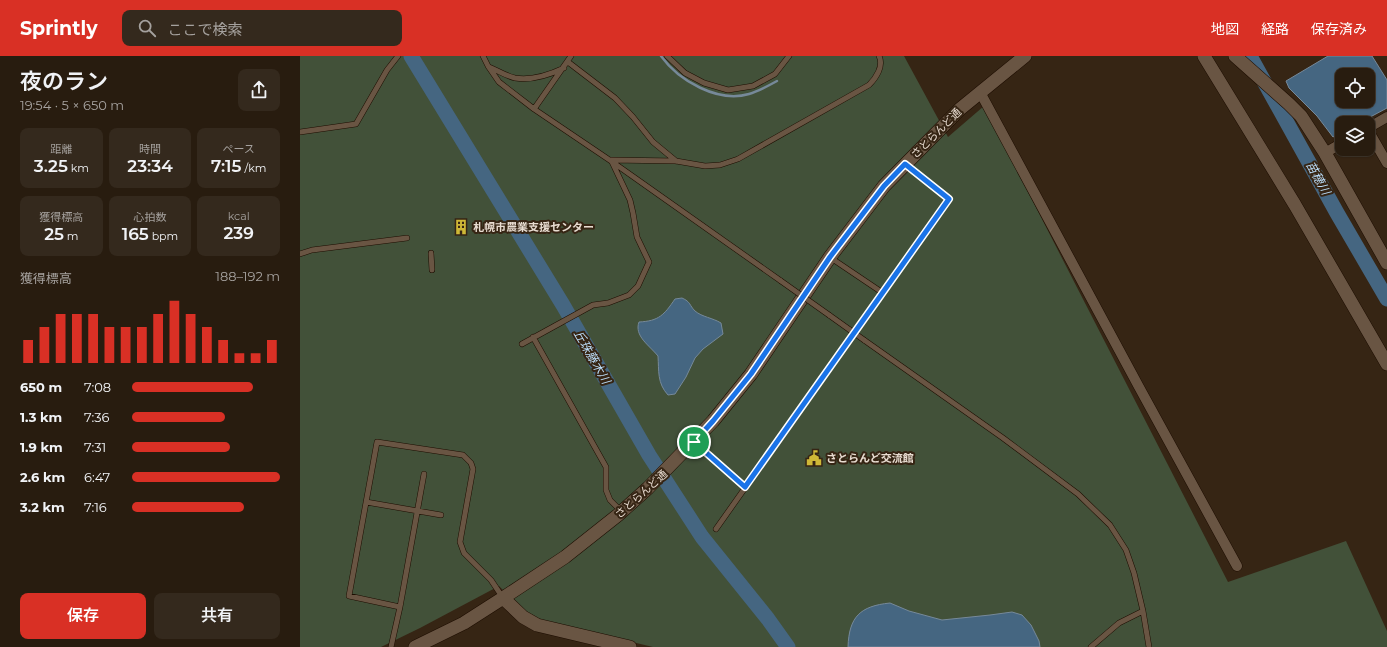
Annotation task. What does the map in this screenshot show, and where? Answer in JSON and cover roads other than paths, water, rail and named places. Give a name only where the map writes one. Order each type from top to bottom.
[{"type":"street","name":"さとらんど通","points":[[415,647],[464,623],[565,557],[622,512],[671,466],[713,421],[751,374],[830,257],[880,192],[940,128],[980,92],[1026,56]]},
{"type":"street","points":[[1204,56],[1295,205],[1387,364]]},
{"type":"street","points":[[1235,56],[1289,104],[1300,116],[1324,153],[1387,263]]},
{"type":"street","points":[[980,92],[1237,566]]},
{"type":"street","points":[[1375,125],[1387,117]]},
{"type":"street","points":[[1375,142],[1387,163]]},
{"type":"street","points":[[1324,153],[1335,147]]},
{"type":"street","points":[[503,598],[523,617],[537,625],[630,647]]},
{"type":"lane","points":[[300,132],[356,124],[387,70],[398,56]]},
{"type":"lane","points":[[483,56],[499,82],[534,109],[611,161],[1003,438],[1078,494],[1110,526],[1126,550],[1134,573],[1143,611],[1149,647]]},
{"type":"lane","points":[[534,109],[571,56]]},
{"type":"lane","points":[[667,56],[685,73],[704,83],[728,90],[754,86],[775,74],[788,56]]},
{"type":"lane","points":[[611,161],[676,161],[705,166],[720,165],[738,159],[869,85],[875,80],[880,70],[881,60],[879,56]]},
{"type":"lane","points":[[568,62],[615,98],[633,117],[653,142],[676,161]]},
{"type":"lane","points":[[488,66],[515,78],[528,79],[547,75],[564,68]]},
{"type":"lane","points":[[522,344],[593,306],[608,303],[629,295],[638,286],[649,262],[637,237],[630,200],[611,161]]},
{"type":"lane","points":[[716,528],[949,199],[905,164]]},
{"type":"lane","points":[[300,254],[312,250],[407,238]]},
{"type":"lane","points":[[430,253],[432,270]]},
{"type":"lane","points":[[830,257],[883,293]]},
{"type":"lane","points":[[533,338],[606,467],[606,490],[610,500],[622,512]]},
{"type":"lane","points":[[400,607],[349,596],[377,442],[463,455],[471,463],[473,469],[460,542],[464,553],[491,580],[503,598]]},
{"type":"lane","points":[[694,442],[745,487]]},
{"type":"lane","points":[[391,647],[400,607],[424,474]]},
{"type":"lane","points":[[366,502],[441,515]]},
{"type":"lane","points":[[1091,647],[1119,623],[1143,611]]},
{"type":"water","points":[[1328,56],[1372,56],[1387,80],[1387,108],[1372,116],[1335,116],[1335,136],[1333,137],[1317,116],[1289,88],[1286,81]]},
{"type":"water","points":[[675,299],[685,299],[698,313],[721,323],[723,334],[703,349],[695,358],[686,377],[675,394],[668,395],[660,381],[658,356],[640,336],[638,327],[639,322],[656,319],[668,309]]},
{"type":"water","points":[[890,603],[909,611],[942,620],[1012,612],[1022,615],[1031,625],[1039,641],[1040,647],[848,647],[851,628],[858,615],[871,607]]},
{"type":"waterway","name":"丘珠藤木川","points":[[411,56],[563,305],[649,455],[702,537],[768,619],[788,647]]},
{"type":"waterway","points":[[661,56],[678,74],[700,88],[712,93],[737,96],[749,94],[777,81]]},
{"type":"waterway","name":"苗穂川","points":[[1250,56],[1337,213],[1387,299]]},
{"type":"place","name":"札幌市農業支援センター","points":[[461,227]]},
{"type":"place","name":"さとらんど交流館","points":[[814,458]]}]
